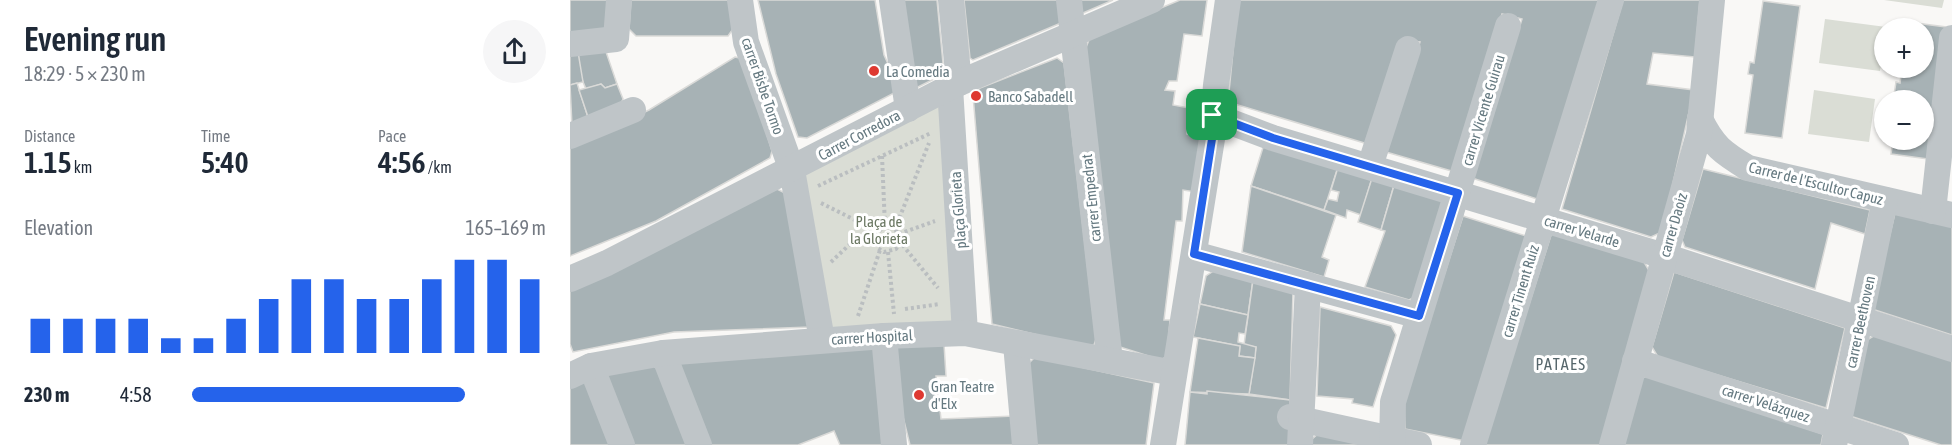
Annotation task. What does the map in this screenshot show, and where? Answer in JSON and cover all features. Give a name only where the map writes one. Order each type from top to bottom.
[{"type":"street","points":[[570,44],[616,39],[619,0]]},
{"type":"street","name":"carrer Bisbe Tormo","points":[[740,0],[746,42],[797,167]]},
{"type":"street","points":[[892,0],[908,109]]},
{"type":"street","name":"plaça Glorieta","points":[[951,0],[965,326]]},
{"type":"street","name":"carrer Empedrat","points":[[1069,0],[1110,361]]},
{"type":"street","name":"Carrer Corredora","points":[[570,279],[607,263],[955,85],[1152,0]]},
{"type":"street","points":[[1163,445],[1212,139],[1212,115],[1228,0]]},
{"type":"street","name":"carrer Tinent Ruiz","points":[[1473,445],[1611,0]]},
{"type":"street","name":"carrer Daoiz","points":[[1612,445],[1699,134],[1712,0]]},
{"type":"street","name":"carrer Vicente Guirau","points":[[1392,442],[1393,402],[1508,27]]},
{"type":"street","points":[[1942,213],[1952,38]]},
{"type":"street","points":[[1370,165],[1408,49]]},
{"type":"street","points":[[570,136],[633,110]]},
{"type":"street","name":"carrer Velarde","points":[[1212,115],[1273,138],[1370,165],[1664,256],[1952,349]]},
{"type":"street","name":"Carrer de l'Escultor Capuz","points":[[1700,119],[1709,137],[1722,153],[1748,168],[1942,213]]},
{"type":"street","points":[[797,167],[811,279],[822,340]]},
{"type":"street","name":"carrer Beethoven","points":[[1836,436],[1885,200]]},
{"type":"street","points":[[1194,254],[1419,316]]},
{"type":"street","points":[[1300,445],[1295,418],[1308,285]]},
{"type":"street","name":"carrer Hospital","points":[[581,371],[663,353],[890,336],[965,326],[1016,344],[1173,373]]},
{"type":"street","points":[[890,336],[894,445]]},
{"type":"street","points":[[1016,344],[1025,445]]},
{"type":"street","points":[[663,353],[699,445]]},
{"type":"street","name":"carrer Velázquez","points":[[1635,361],[1836,436],[1896,445]]},
{"type":"street","points":[[581,371],[622,445]]},
{"type":"street","points":[[1295,418],[1392,442],[1419,445]]},
{"type":"path","points":[[809,190],[934,132],[894,229]]},
{"type":"path","points":[[882,156],[885,226]]},
{"type":"path","points":[[797,167],[812,198],[877,231]]},
{"type":"path","points":[[899,234],[942,219]]},
{"type":"path","points":[[885,226],[894,229],[899,234],[900,242],[965,326]]},
{"type":"path","points":[[858,316],[880,250],[874,239],[877,231],[885,226]]},
{"type":"path","points":[[811,279],[849,245],[874,239]]},
{"type":"path","points":[[880,250],[888,252],[896,249],[900,242]]},
{"type":"path","points":[[888,252],[890,336]]},
{"type":"green space","points":[[1884,0],[1944,0],[1942,8]]},
{"type":"green space","points":[[1825,19],[1874,25],[1874,70],[1819,63]]},
{"type":"green space","points":[[1814,90],[1874,99],[1869,142],[1808,134]]},
{"type":"green space","name":"Plaça de la Glorieta","points":[[951,97],[969,329],[816,336],[786,180]]},
{"type":"building","points":[[570,0],[611,0],[611,37],[570,41]]},
{"type":"building","points":[[631,0],[730,0],[735,26],[728,36],[636,36],[629,29]]},
{"type":"building","points":[[758,0],[875,0],[884,55],[900,90],[807,138],[798,137],[776,74]]},
{"type":"building","points":[[902,0],[937,0],[944,74],[914,89]]},
{"type":"building","points":[[964,0],[1058,0],[1061,23],[973,60],[970,58]]},
{"type":"building","points":[[1074,0],[1113,0],[1083,13]]},
{"type":"building","points":[[1180,0],[1207,0],[1202,36],[1184,34],[1177,81],[1169,81],[1165,90],[1175,91],[1173,105],[1189,108],[1187,134],[1203,138],[1196,192],[1183,190],[1182,221],[1176,221],[1164,320],[1170,320],[1167,356],[1161,360],[1120,347],[1085,50],[1089,40],[1096,35]]},
{"type":"building","points":[[1238,0],[1600,0],[1540,200],[1472,178],[1522,19],[1502,14],[1455,172],[1386,152],[1420,42],[1404,40],[1371,145],[1228,102]]},
{"type":"building","points":[[1623,0],[1700,0],[1695,57],[1653,53],[1647,84],[1694,90],[1662,232],[1651,237],[1562,209]]},
{"type":"building","points":[[1763,1],[1800,6],[1782,138],[1745,133],[1753,75],[1748,74],[1750,62],[1754,63]]},
{"type":"building","points":[[1934,25],[1946,27],[1934,115],[1934,90],[1895,90],[1896,82],[1900,83],[1901,78],[1934,78]]},
{"type":"building","points":[[603,43],[617,84],[605,88],[601,84],[586,89],[581,77],[577,46]]},
{"type":"building","points":[[577,46],[583,82],[570,85],[570,47]]},
{"type":"building","points":[[735,57],[744,59],[772,151],[770,158],[656,221],[570,256],[570,147],[649,110]]},
{"type":"building","points":[[1057,58],[1064,63],[1096,339],[1094,345],[1087,347],[992,324],[973,95],[980,88]]},
{"type":"building","points":[[577,83],[589,120],[572,126],[570,85]]},
{"type":"building","points":[[601,84],[605,88],[617,84],[623,99],[618,110],[589,120],[579,90]]},
{"type":"building","points":[[1265,141],[1339,164],[1324,210],[1251,186]]},
{"type":"building","points":[[1892,150],[1929,150],[1928,159],[1891,154]]},
{"type":"building","points":[[1339,164],[1373,175],[1361,215],[1347,210],[1346,218],[1324,210],[1328,199],[1337,201],[1339,192],[1331,190]]},
{"type":"building","points":[[1703,169],[1870,210],[1865,234],[1831,223],[1815,289],[1685,247],[1682,240]]},
{"type":"building","points":[[1373,175],[1395,182],[1381,230],[1358,222]]},
{"type":"building","points":[[1395,182],[1442,196],[1444,203],[1415,297],[1409,300],[1365,287],[1385,231],[1381,230]]},
{"type":"building","points":[[1251,186],[1336,215],[1322,257],[1329,260],[1324,277],[1242,252]]},
{"type":"building","points":[[777,189],[785,193],[811,327],[674,332],[573,352],[570,344],[570,287]]},
{"type":"building","points":[[1895,213],[1952,225],[1952,335],[1872,309]]},
{"type":"building","points":[[1463,216],[1529,237],[1465,441],[1405,429],[1404,400]]},
{"type":"building","points":[[1552,232],[1644,262],[1651,274],[1603,445],[1484,445]]},
{"type":"building","points":[[1215,270],[1253,280],[1248,315],[1200,304],[1206,276]]},
{"type":"building","points":[[1674,272],[1845,328],[1826,408],[1658,357],[1652,347]]},
{"type":"building","points":[[1253,280],[1293,291],[1290,400],[1249,394],[1256,347],[1244,345]]},
{"type":"building","points":[[1200,304],[1248,315],[1245,334],[1239,333],[1238,342],[1256,347],[1255,358],[1239,356],[1240,346],[1193,337]]},
{"type":"building","points":[[1320,307],[1391,326],[1396,335],[1373,407],[1352,403],[1353,399],[1317,396]]},
{"type":"building","points":[[1875,335],[1952,361],[1952,445],[1941,445],[1850,416],[1867,340]]},
{"type":"building","points":[[1198,338],[1240,346],[1239,356],[1255,358],[1249,394],[1190,392]]},
{"type":"building","name":"Gran Teatre d'Elx","points":[[944,344],[946,376],[936,376],[941,419],[1015,416],[1018,445],[910,445],[902,413],[895,345]]},
{"type":"building","points":[[879,347],[891,445],[840,445],[834,431],[798,445],[704,445],[674,368],[681,358]]},
{"type":"building","points":[[1035,357],[1154,383],[1146,445],[1033,445],[1026,366]]},
{"type":"building","points":[[650,364],[662,371],[689,445],[630,445],[599,374]]},
{"type":"building","points":[[1649,375],[1823,434],[1821,445],[1624,445],[1642,378]]},
{"type":"building","points":[[579,381],[589,384],[616,445],[570,445],[570,384]]},
{"type":"building","points":[[1207,391],[1290,400],[1290,445],[1185,445],[1190,392],[1207,394]]},
{"type":"building","points":[[1319,433],[1379,445],[1311,445],[1311,440]]},
{"type":"place","name":"La Comedia","points":[[874,71]]},
{"type":"place","name":"Banco Sabadell","points":[[976,96]]},
{"type":"place","name":"Gran Teatre d'Elx","points":[[919,395]]},
{"type":"district","name":"PATAES","points":[[1561,364]]},
{"type":"route","points":[[1212,115],[1273,138],[1458,193],[1419,316],[1194,254],[1212,139],[1212,115]]}]
